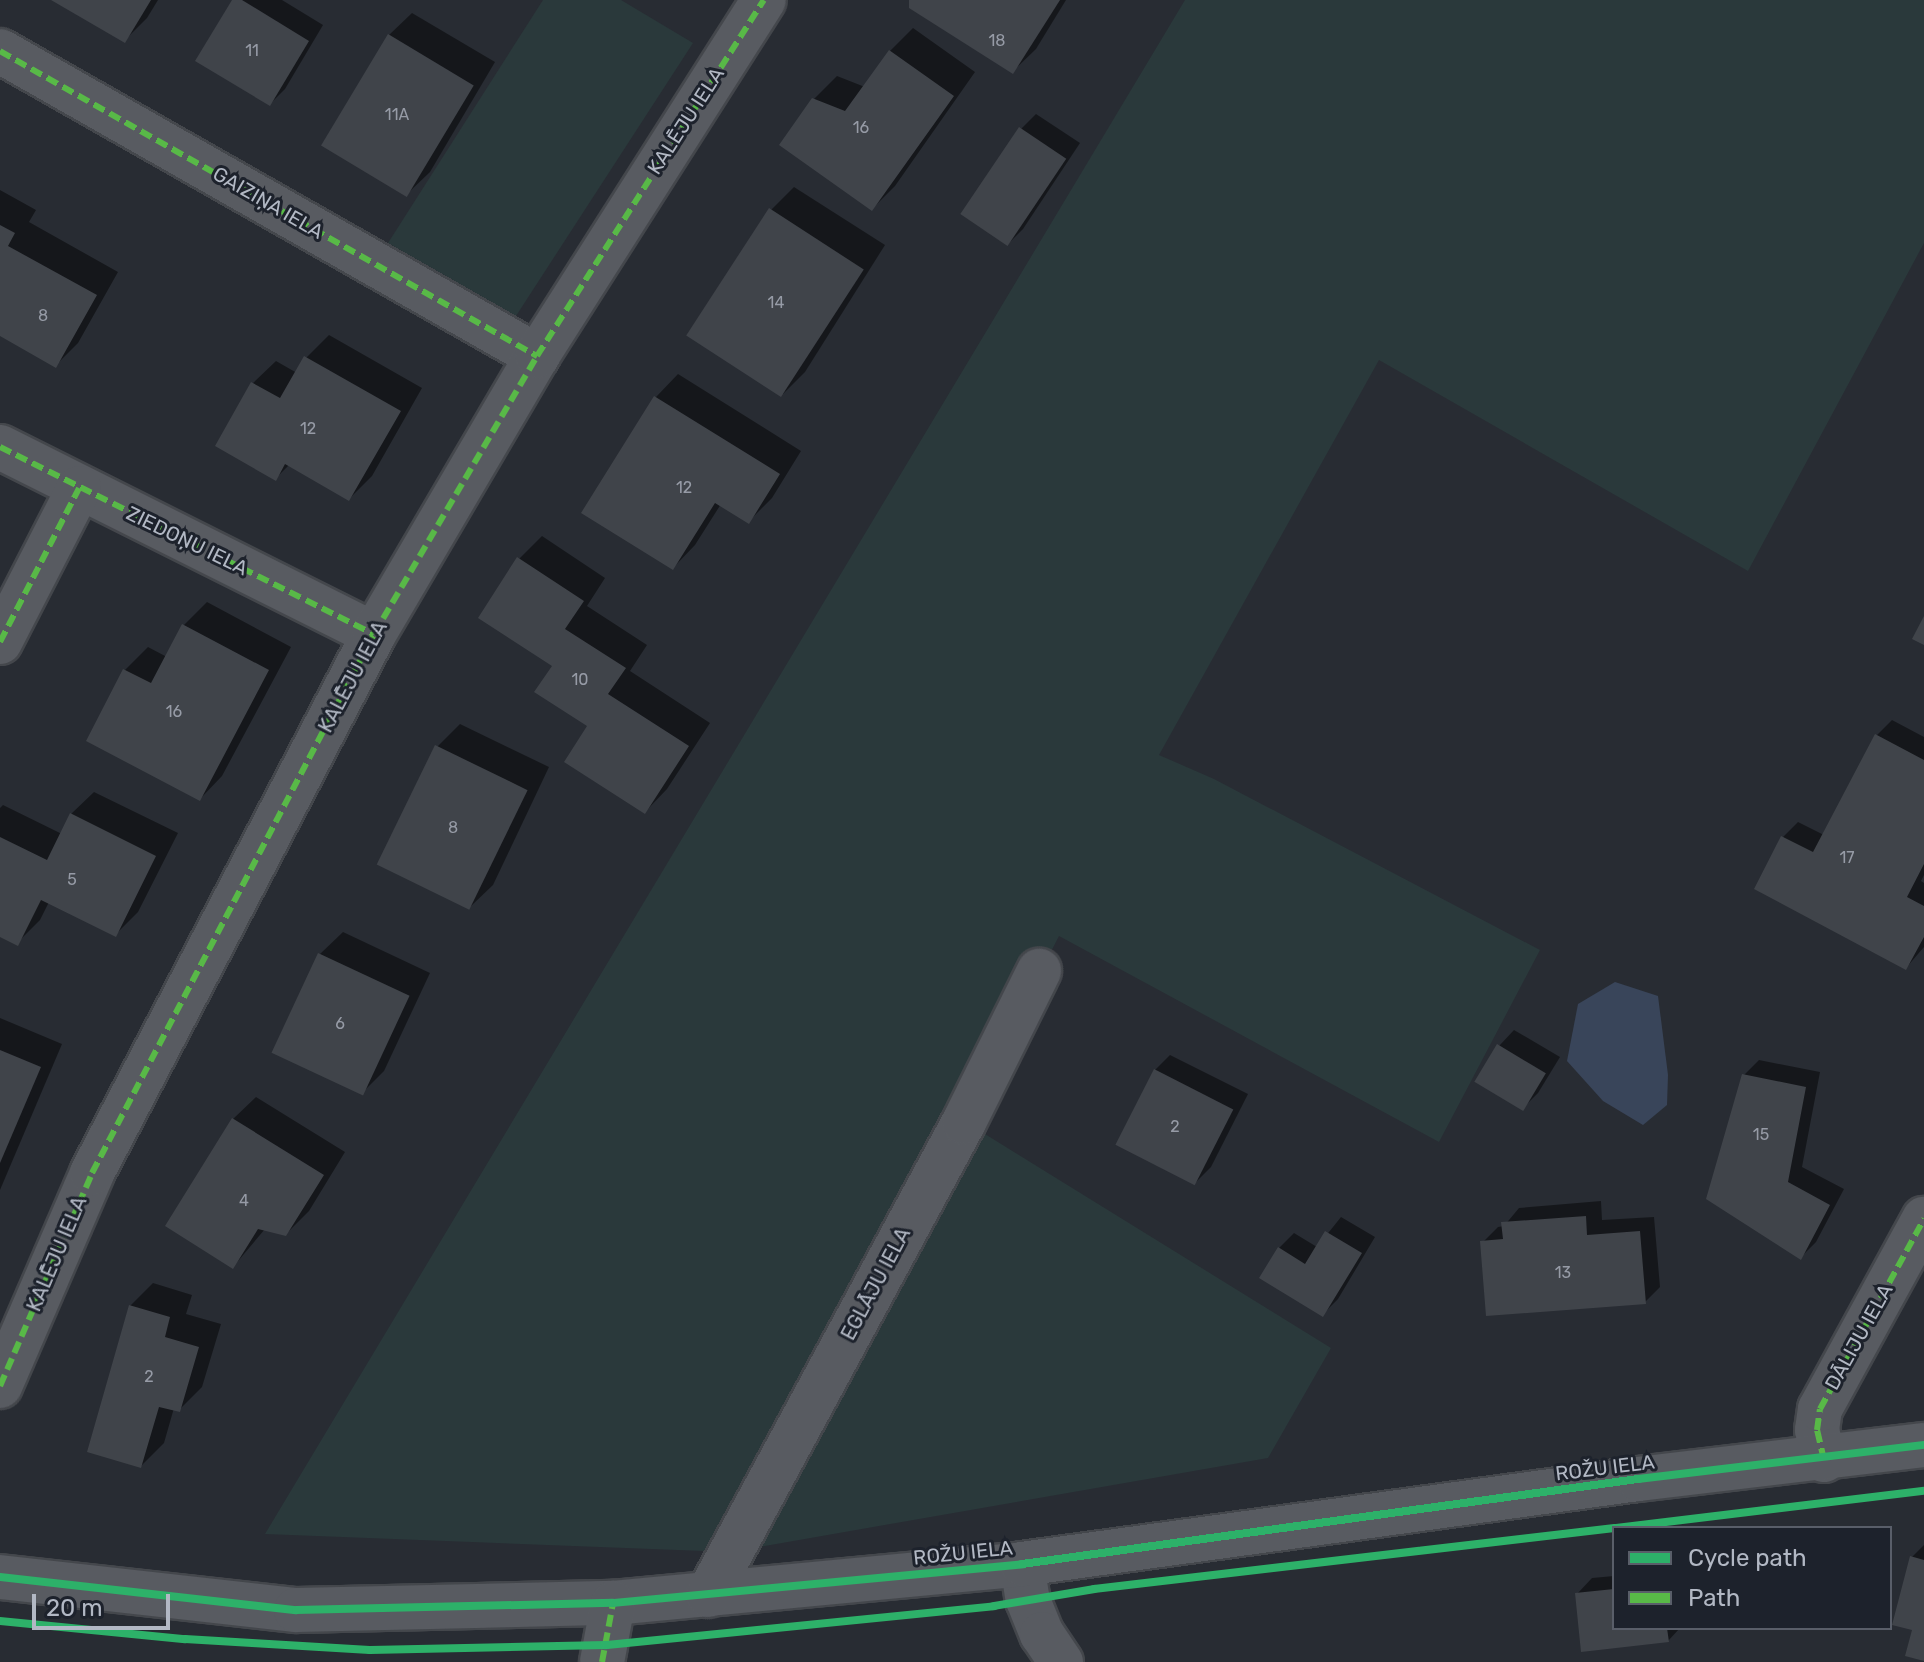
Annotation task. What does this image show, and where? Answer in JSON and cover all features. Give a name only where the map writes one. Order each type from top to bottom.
[{"type":"street","name":"KALĒJU IELA","points":[[0,1386],[92,1173],[374,634],[537,356],[764,0]]},
{"type":"street","name":"GAIZIŅA IELA","points":[[0,51],[537,356]]},
{"type":"street","name":"ZIEDOŅU IELA","points":[[0,447],[374,634]]},
{"type":"street","points":[[0,642],[79,488]]},
{"type":"street","name":"EGLĀJU IELA","points":[[708,1595],[964,1122],[1039,971]]},
{"type":"street","name":"DĀLIJU IELA","points":[[1824,1460],[1817,1430],[1820,1409],[1924,1219]]},
{"type":"street","name":"ROŽU IELA","points":[[0,1577],[296,1610],[613,1603],[1022,1564],[1638,1479],[1824,1460],[1924,1445]]},
{"type":"street","points":[[1022,1564],[1028,1600],[1042,1634],[1061,1662]]},
{"type":"street","points":[[602,1662],[613,1603]]},
{"type":"shaded area","points":[[543,0],[621,0],[693,43],[516,316],[388,243]]},
{"type":"shaded area","points":[[1185,0],[1924,0],[1924,243],[1748,571],[1379,360],[1159,755],[1214,779],[1540,950],[1439,1142],[1059,936],[964,1121],[1331,1348],[1268,1458],[730,1552],[265,1534]]},
{"type":"water","points":[[1615,982],[1658,996],[1668,1075],[1667,1105],[1643,1125],[1603,1101],[1567,1061],[1578,1004]]},
{"type":"building","points":[[51,0],[151,0],[125,43]]},
{"type":"building","points":[[232,0],[242,0],[309,41],[270,106],[195,61]]},
{"type":"building","points":[[909,0],[1060,0],[1013,74],[909,8]]},
{"type":"building","points":[[388,34],[474,86],[407,197],[321,145]]},
{"type":"building","points":[[889,50],[954,96],[872,211],[779,145],[812,98],[845,111]]},
{"type":"building","points":[[1019,127],[1066,159],[1008,246],[960,214]]},
{"type":"building","points":[[769,208],[864,270],[781,397],[686,335]]},
{"type":"building","points":[[0,225],[15,233],[8,246],[97,295],[56,368],[0,336]]},
{"type":"building","points":[[304,356],[401,411],[349,501],[285,464],[276,481],[215,446],[251,382],[280,398]]},
{"type":"building","points":[[654,396],[780,474],[749,524],[715,503],[673,570],[581,513]]},
{"type":"building","points":[[517,557],[584,601],[565,629],[626,668],[608,694],[689,746],[645,814],[564,762],[587,726],[534,692],[552,666],[478,618]]},
{"type":"building","points":[[1924,616],[1924,645],[1912,639]]},
{"type":"building","points":[[182,624],[269,670],[200,801],[86,741],[123,669],[151,683]]},
{"type":"building","points":[[1875,734],[1924,760],[1924,864],[1907,897],[1924,906],[1924,937],[1906,970],[1754,889],[1781,836],[1813,852]]},
{"type":"building","points":[[435,745],[528,790],[469,910],[377,865]]},
{"type":"building","points":[[70,813],[156,856],[116,937],[41,900],[18,946],[0,937],[0,837],[47,860]]},
{"type":"building","points":[[318,953],[410,996],[363,1095],[272,1053]]},
{"type":"building","points":[[1497,1044],[1546,1073],[1523,1111],[1474,1082]]},
{"type":"building","points":[[0,1050],[41,1067],[0,1163]]},
{"type":"building","points":[[1154,1069],[1233,1109],[1195,1185],[1115,1145]]},
{"type":"building","points":[[1742,1074],[1806,1087],[1788,1182],[1830,1205],[1801,1260],[1706,1199]]},
{"type":"building","points":[[232,1118],[324,1175],[286,1236],[258,1229],[233,1269],[165,1226]]},
{"type":"building","points":[[1586,1216],[1587,1235],[1640,1231],[1646,1304],[1486,1316],[1480,1241],[1503,1239],[1501,1222]]},
{"type":"building","points":[[1325,1231],[1362,1253],[1323,1317],[1259,1278],[1278,1247],[1305,1264]]},
{"type":"building","points":[[129,1305],[170,1317],[165,1337],[199,1347],[180,1412],[159,1407],[141,1468],[87,1452]]},
{"type":"building","points":[[1910,1556],[1924,1560],[1924,1661],[1905,1656],[1912,1630],[1892,1625]]},
{"type":"building","points":[[1612,1589],[1612,1630],[1667,1630],[1669,1642],[1581,1652],[1575,1593]]},
{"type":"marked path","points":[[0,1386],[92,1173],[374,634],[537,356],[764,0]]},
{"type":"marked path","points":[[0,51],[537,356]]},
{"type":"marked path","points":[[0,447],[374,634]]},
{"type":"marked path","points":[[0,642],[79,488]]},
{"type":"marked path","points":[[1824,1460],[1817,1430],[1820,1409],[1924,1219]]},
{"type":"marked path","points":[[602,1662],[613,1603]]},
{"type":"cycle path","points":[[0,1577],[296,1610],[613,1603],[1022,1564],[1638,1479],[1924,1445]]},
{"type":"cycle path","points":[[1633,1526],[1924,1491]]},
{"type":"cycle path","points":[[0,1621],[185,1639],[370,1650],[606,1645],[994,1606],[1094,1589],[1612,1528]]}]
